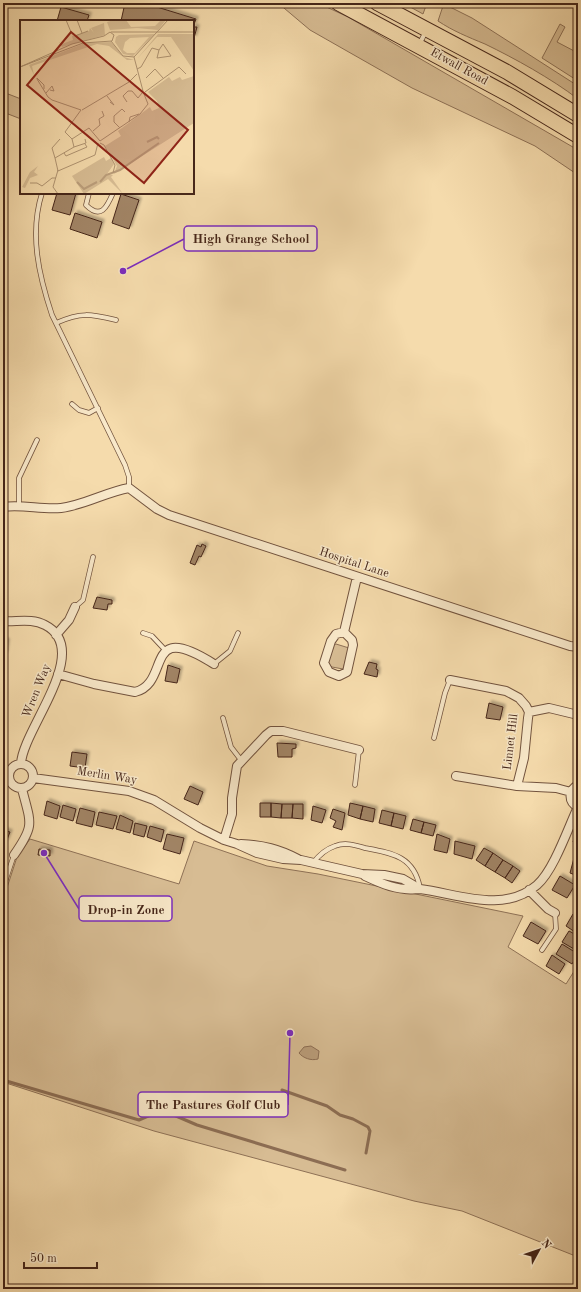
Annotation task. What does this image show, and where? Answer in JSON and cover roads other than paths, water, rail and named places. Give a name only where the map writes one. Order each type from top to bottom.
[{"type":"highway","name":"Etwall Road","points":[[338,3],[547,116],[578,136]]},
{"type":"highway","name":"Etwall Road","points":[[377,3],[507,72],[578,115]]},
{"type":"street","points":[[3,507],[19,506],[51,509],[70,506],[129,488]]},
{"type":"street","name":"Hospital Lane","points":[[129,488],[157,509],[169,515],[570,646],[578,647]]},
{"type":"street","points":[[344,632],[357,577]]},
{"type":"street","points":[[3,620],[32,621],[45,625],[56,634],[67,623],[75,607]]},
{"type":"street","points":[[344,632],[352,640],[353,645],[347,672],[339,676],[329,672],[324,663],[331,641],[336,634],[344,632]]},
{"type":"street","name":"Wren Way","points":[[22,764],[23,753],[48,701],[58,674],[62,646],[56,634]]},
{"type":"street","points":[[58,674],[94,684],[135,692],[141,690],[151,682],[157,663],[167,652],[175,648],[182,648],[197,653],[214,664]]},
{"type":"street","name":"Linnet Hill","points":[[450,680],[506,690],[519,698],[529,712],[524,758],[517,786],[556,788],[571,792]]},
{"type":"street","points":[[529,712],[549,708],[578,715]]},
{"type":"street","points":[[224,840],[232,814],[232,798],[237,766],[266,735],[277,730],[359,750]]},
{"type":"street","points":[[22,764],[31,769],[33,778],[29,785],[22,789],[16,788],[6,782],[13,768],[22,764]]},
{"type":"street","points":[[456,776],[517,786]]},
{"type":"street","name":"Merlin Way","points":[[33,778],[142,794],[200,828],[224,840],[257,853],[283,860],[301,860],[362,874],[382,884],[405,889],[420,889],[451,896],[492,901],[509,898],[529,890],[547,874],[578,807]]},
{"type":"street","points":[[578,785],[571,792],[572,802],[578,807]]},
{"type":"street","points":[[14,855],[27,837],[30,829],[30,820],[22,789]]},
{"type":"street","points":[[529,890],[548,909],[555,913]]},
{"type":"lane","points":[[418,45],[427,29]]},
{"type":"lane","points":[[42,194],[36,227],[39,272],[56,323],[125,465],[129,476],[129,488]]},
{"type":"lane","points":[[89,194],[86,205],[91,210],[97,211],[108,206],[113,194]]},
{"type":"lane","points":[[56,323],[68,318],[88,314],[116,320]]},
{"type":"lane","points":[[72,404],[79,410],[89,412],[98,408]]},
{"type":"lane","points":[[19,506],[19,478],[37,440]]},
{"type":"lane","points":[[75,607],[83,600],[93,557]]},
{"type":"lane","points":[[143,633],[152,636],[167,652]]},
{"type":"lane","points":[[214,664],[230,651],[238,633]]},
{"type":"lane","points":[[434,738],[445,693],[450,680]]},
{"type":"lane","points":[[223,718],[232,747],[241,760]]},
{"type":"lane","points":[[355,785],[359,750]]},
{"type":"lane","points":[[313,863],[325,851],[340,844],[351,844],[390,852],[409,864],[418,880],[420,889]]},
{"type":"lane","points":[[3,888],[14,855]]},
{"type":"lane","points":[[542,950],[556,929],[555,913]]},
{"type":"waterway","points":[[3,1080],[139,1120],[162,1110],[197,1125],[345,1170]]},
{"type":"waterway","points":[[282,1090],[327,1106],[340,1115],[353,1119],[368,1127],[370,1131],[366,1153]]},
{"type":"place","name":"High Grange School","points":[[123,271]]},
{"type":"place","name":"Drop-in Zone","points":[[44,853]]},
{"type":"place","name":"The Pastures Golf Club","points":[[290,1033]]}]
